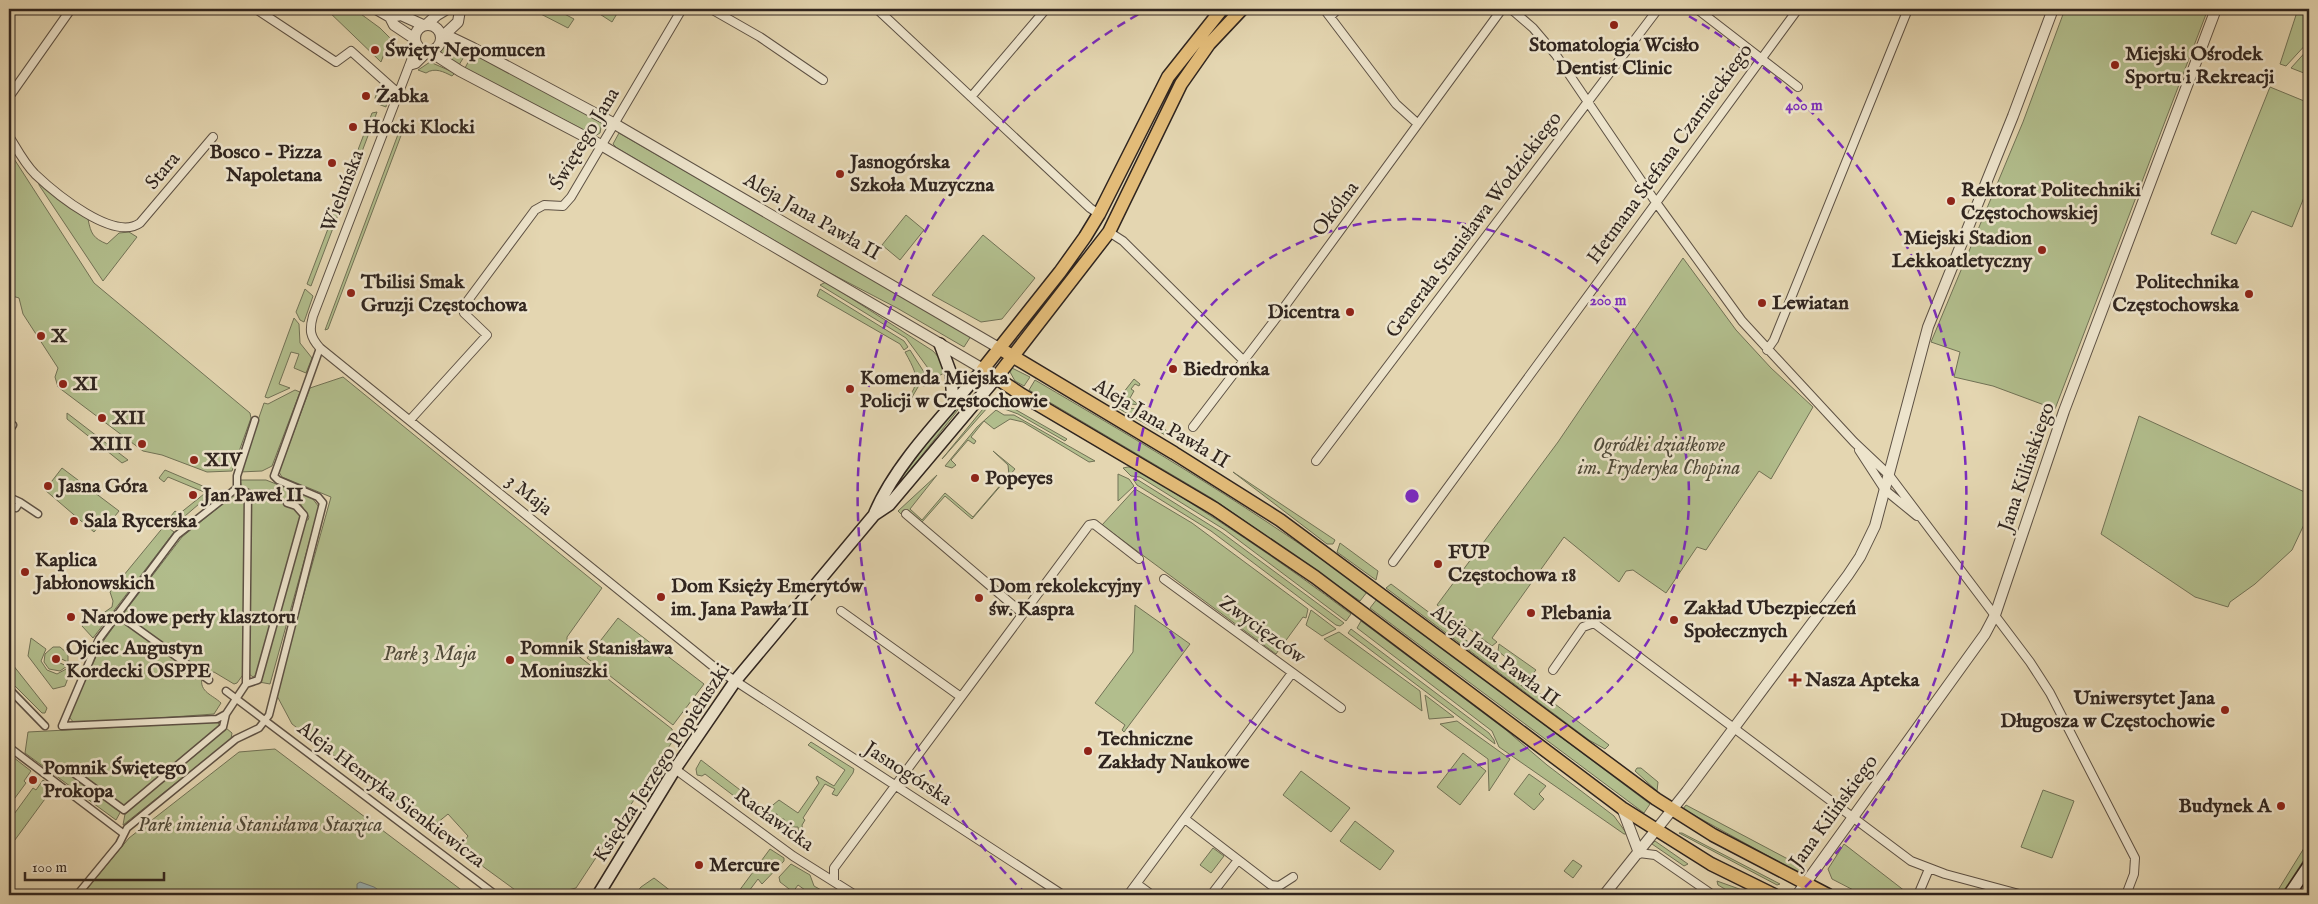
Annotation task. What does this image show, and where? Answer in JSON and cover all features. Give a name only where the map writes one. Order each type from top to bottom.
[{"type":"main road","points":[[1222,9],[1168,77],[1099,214],[1060,272],[983,369],[1215,509],[1315,577],[1622,808],[1711,864],[1774,895]]},
{"type":"main road","points":[[996,378],[1109,232],[1181,84],[1209,44],[1242,9]]},
{"type":"main road","points":[[940,344],[951,374],[953,403]]},
{"type":"main road","name":"Aleja Jana Pawła II","points":[[999,348],[1151,439],[1280,520],[1673,810],[1713,835],[1828,895]]},
{"type":"main road","name":"Księdza Jerzego Popiełuszki","points":[[598,895],[675,769],[736,680],[874,515],[888,487],[953,403],[983,369]]},
{"type":"main road","name":"Księdza Jerzego Popiełuszki","points":[[874,515],[889,505],[996,378]]},
{"type":"main road","points":[[2289,895],[2309,865]]},
{"type":"street","points":[[9,97],[72,9]]},
{"type":"street","points":[[256,9],[336,62],[351,51],[398,93]]},
{"type":"street","points":[[376,9],[390,17],[394,25],[416,43],[460,71],[601,145],[983,369]]},
{"type":"street","points":[[416,43],[417,31],[436,15],[448,9]]},
{"type":"street","points":[[409,66],[416,64],[429,51],[437,48],[442,37],[458,22],[459,9]]},
{"type":"street","name":"Świętego Jana","points":[[410,420],[487,336],[464,313],[463,307],[535,210],[544,205],[563,206],[571,197],[682,9]]},
{"type":"street","points":[[712,9],[760,37],[823,80]]},
{"type":"street","points":[[877,9],[1099,214]]},
{"type":"street","points":[[971,97],[1046,9]]},
{"type":"street","points":[[1324,9],[1396,104],[1418,124]]},
{"type":"street","points":[[1330,17],[1338,9]]},
{"type":"street","name":"Okólna","points":[[1193,427],[1274,322],[1502,9]]},
{"type":"street","points":[[1511,9],[1533,28],[1556,55],[1655,201],[1742,321],[1854,442],[1889,475],[1995,615],[2050,693],[2132,851],[2136,863],[2126,895]]},
{"type":"street","name":"Generała Stanisława Wodzickiego","points":[[1316,461],[1658,9]]},
{"type":"street","points":[[1697,9],[1798,87]]},
{"type":"street","name":"Hetmana Stefana Czarnieckiego","points":[[1393,562],[1655,201],[1798,9]]},
{"type":"street","points":[[1767,350],[1774,340],[1908,9]]},
{"type":"street","points":[[1604,895],[1673,810],[1860,557],[1875,526],[1928,327],[2013,116],[2053,9]]},
{"type":"street","name":"Jana Kilińskiego","points":[[1797,895],[1852,816],[1985,634],[1995,615],[2064,411],[2216,9]]},
{"type":"street","points":[[390,17],[401,15],[439,29],[442,37]]},
{"type":"street","name":"Aleja Jana Pawła II","points":[[442,37],[448,36],[614,123],[999,348]]},
{"type":"street","name":"Wieluńska","points":[[310,329],[416,43]]},
{"type":"street","name":"Stara","points":[[9,136],[34,173],[78,207],[103,223],[133,228],[138,225],[213,137]]},
{"type":"street","points":[[1109,232],[1123,241],[1244,360]]},
{"type":"street","name":"3 Maja","points":[[310,329],[313,340],[320,348],[714,668],[736,680]]},
{"type":"street","points":[[77,895],[127,828],[236,739],[258,728],[266,721],[323,503],[318,497],[278,480],[274,476],[320,348]]},
{"type":"street","points":[[237,488],[237,476],[255,420]]},
{"type":"street","points":[[1854,442],[1885,490],[1926,522]]},
{"type":"street","points":[[226,714],[217,719],[62,726],[99,639],[177,535],[237,488]]},
{"type":"street","points":[[75,774],[124,810],[223,727],[226,714],[246,684],[248,493],[237,488]]},
{"type":"street","points":[[9,497],[18,505],[38,514]]},
{"type":"street","points":[[246,684],[258,680],[304,515],[296,506],[287,503]]},
{"type":"street","points":[[906,514],[1022,613]]},
{"type":"street","points":[[834,880],[834,868],[1089,525],[1094,524],[1139,559]]},
{"type":"street","name":"Zwycięzców","points":[[1164,579],[1341,708]]},
{"type":"street","points":[[841,611],[961,697]]},
{"type":"street","points":[[118,614],[209,680]]},
{"type":"street","points":[[1552,670],[1583,627],[1590,623],[1594,624],[1912,860],[1929,869],[2023,895]]},
{"type":"street","points":[[1128,895],[1292,673]]},
{"type":"street","name":"Jasnogórska","points":[[736,680],[1063,895]]},
{"type":"street","points":[[9,690],[45,726]]},
{"type":"street","name":"Aleja Henryka Sienkiewicza","points":[[226,691],[496,895]]},
{"type":"street","points":[[9,747],[124,834]]},
{"type":"street","name":"Racławicka","points":[[675,769],[793,856],[834,880],[855,895]]},
{"type":"street","points":[[1622,808],[1639,853]]},
{"type":"street","points":[[1185,819],[1238,860],[1276,886],[1293,877]]},
{"type":"street","points":[[1639,853],[1655,855],[1714,895]]},
{"type":"street","points":[[1211,895],[1238,860]]},
{"type":"street","points":[[1918,895],[1929,869]]},
{"type":"street","points":[[1137,884],[1152,895]]},
{"type":"green space","points":[[326,9],[354,9],[380,28],[390,38],[381,62]]},
{"type":"green space","points":[[536,9],[555,9],[574,19],[568,28],[535,11]]},
{"type":"green space","points":[[592,9],[612,9],[618,12],[612,22]]},
{"type":"green space","name":"Miejski Stadion Lekkoatletyczny","points":[[2065,9],[2208,9],[2055,409],[1993,386],[1954,377],[1960,352],[1931,342],[2023,122]]},
{"type":"green space","points":[[2298,9],[2309,9],[2309,41],[2286,66],[2280,64]]},
{"type":"green space","points":[[447,42],[468,50],[459,65],[440,51]]},
{"type":"green space","points":[[2309,48],[2309,75],[2291,68]]},
{"type":"green space","points":[[473,53],[602,122],[600,133],[595,136],[465,68]]},
{"type":"green space","points":[[430,62],[455,73],[452,76],[439,71],[433,70],[426,73],[418,70]]},
{"type":"green space","points":[[380,85],[388,95],[386,107],[378,104],[375,98]]},
{"type":"green space","points":[[2270,87],[2309,103],[2309,185],[2292,227],[2252,211],[2236,244],[2211,234]]},
{"type":"green space","points":[[377,112],[311,286],[307,284],[372,113]]},
{"type":"green space","points":[[403,121],[405,125],[328,329],[325,330]]},
{"type":"green space","points":[[619,133],[971,336],[964,347],[897,308],[828,272],[617,148],[613,144]]},
{"type":"green space","points":[[9,151],[94,283],[250,413],[251,418],[232,471],[207,472],[162,455],[143,451],[58,387],[55,377],[58,368],[23,314],[19,298],[9,295]]},
{"type":"green space","points":[[39,181],[88,219],[93,235],[102,242],[107,244],[119,233],[129,232],[137,237],[103,281],[39,185]]},
{"type":"green space","points":[[906,215],[924,230],[900,260],[882,245]]},
{"type":"green space","points":[[983,235],[1035,278],[1002,319],[981,322],[932,295]]},
{"type":"green space","name":"Ogródki działkowe im. Fryderyka Chopina","points":[[1683,258],[1736,330],[1771,368],[1813,407],[1771,479],[1759,471],[1706,550],[1697,547],[1666,593],[1633,570],[1626,571],[1619,582],[1564,537],[1492,638],[1497,642],[1492,646],[1437,605],[1558,442]]},
{"type":"green space","points":[[826,282],[933,351],[947,371],[939,376],[933,375],[906,338],[820,285]]},
{"type":"green space","points":[[305,289],[313,296],[304,322],[300,320],[296,312]]},
{"type":"green space","points":[[820,289],[904,341],[908,347],[904,350],[900,344],[817,296]]},
{"type":"green space","points":[[294,318],[299,324],[300,343],[312,358],[306,373],[294,368],[299,354],[291,352],[279,384],[290,388],[268,398],[265,397]]},
{"type":"green space","points":[[910,350],[929,380],[924,387],[921,382],[902,414],[900,412],[916,383],[914,371],[905,352]]},
{"type":"green space","points":[[1012,368],[1030,377],[1024,386],[1015,381],[1010,372]]},
{"type":"green space","name":"Park 3 Maja","points":[[343,377],[602,588],[567,637],[567,647],[672,729],[674,739],[576,888],[547,895],[522,895],[459,849],[468,836],[448,814],[431,828],[292,724],[276,694],[331,497],[282,477],[279,472],[310,388]]},
{"type":"green space","points":[[1134,379],[1140,384],[1139,386],[1135,384],[1131,389],[1134,391],[1130,398],[1139,405],[1116,402]]},
{"type":"green space","points":[[1035,380],[1245,508],[1367,592],[1360,601],[1213,499],[1029,390]]},
{"type":"green space","points":[[972,389],[973,391],[899,484],[897,484],[925,446]]},
{"type":"green space","points":[[295,390],[300,392],[272,466],[262,471],[240,472],[264,403],[268,404]]},
{"type":"green space","points":[[987,404],[988,407],[942,459]]},
{"type":"green space","points":[[999,407],[1011,407],[1067,439],[1065,441],[1018,414]]},
{"type":"green space","points":[[1116,407],[1138,409],[1166,430],[1167,436]]},
{"type":"green space","points":[[996,410],[1004,415],[1014,415],[1095,461],[1089,462],[1023,422],[1010,419],[994,429],[984,421],[971,437],[976,441],[974,444],[968,440],[951,460],[956,465],[952,468],[945,466],[977,427]]},
{"type":"green space","points":[[67,413],[128,460],[122,463],[67,419]]},
{"type":"green space","points":[[2139,416],[2309,494],[2309,514],[2292,550],[2255,584],[2230,602],[2228,607],[2195,597],[2101,534]]},
{"type":"green space","points":[[993,451],[1015,469],[972,519],[945,496],[922,522],[906,510],[902,515],[898,511],[937,475],[910,509],[922,520],[945,493],[973,517],[1009,475],[1008,465]]},
{"type":"green space","points":[[62,468],[119,511],[107,526],[102,522],[94,532],[45,490]]},
{"type":"green space","points":[[1123,468],[1134,468],[1190,502],[1271,556],[1351,614],[1346,621],[1225,530],[1140,477],[1131,476]]},
{"type":"green space","points":[[165,470],[205,487],[204,492],[168,477],[164,482],[159,478]]},
{"type":"green space","points":[[1233,472],[1335,540],[1333,544],[1327,544]]},
{"type":"green space","points":[[1118,474],[1129,479],[1134,486],[1118,501]]},
{"type":"green space","points":[[1133,479],[1138,480],[1221,532],[1344,623],[1340,626],[1336,625],[1211,531],[1137,485]]},
{"type":"green space","points":[[240,480],[266,480],[312,498],[319,507],[270,684],[259,682],[305,520],[308,520],[309,517],[298,500],[294,502],[286,500],[285,504],[295,508],[301,516],[256,675],[253,677],[249,674],[251,491],[242,488]]},
{"type":"green space","points":[[1135,489],[1192,523],[1308,609],[1306,618],[1303,617],[1276,654],[1102,525]]},
{"type":"green space","points":[[236,493],[245,497],[245,672],[237,683],[234,684],[214,672],[205,674],[123,614],[182,537]]},
{"type":"green space","points":[[204,494],[206,498],[178,522],[171,516],[175,511],[179,514]]},
{"type":"green space","points":[[165,525],[174,532],[93,638],[82,626],[93,612],[102,614],[112,607],[113,601],[110,592]]},
{"type":"green space","points":[[1340,543],[1378,571],[1376,580],[1337,552]]},
{"type":"green space","points":[[1391,584],[1502,667],[1525,689],[1543,695],[1609,745],[1605,749],[1589,740],[1386,588]]},
{"type":"green space","points":[[1377,599],[1650,804],[1644,813],[1370,608]]},
{"type":"green space","points":[[1135,605],[1190,644],[1124,732],[1122,730],[1125,725],[1095,703],[1133,652]]},
{"type":"green space","points":[[1311,610],[1336,629],[1322,636],[1306,625]]},
{"type":"green space","points":[[618,618],[704,684],[673,725],[587,658]]},
{"type":"green space","points":[[119,619],[202,678],[203,687],[207,693],[221,703],[214,714],[75,724],[69,717],[102,643]]},
{"type":"green space","points":[[1361,621],[1506,730],[1547,765],[1614,816],[1627,834],[1624,834],[1499,747],[1492,731],[1357,628]]},
{"type":"green space","points":[[1351,629],[1489,733],[1495,744],[1348,633]]},
{"type":"green space","points":[[1339,632],[1420,691],[1422,711],[1324,639]]},
{"type":"green space","points":[[31,638],[46,649],[41,661],[47,670],[57,674],[68,668],[71,670],[65,686],[53,689],[28,656]]},
{"type":"green space","points":[[1499,644],[1536,670],[1530,677],[1498,651]]},
{"type":"green space","points":[[53,647],[60,647],[68,654],[68,662],[55,656],[53,660],[67,666],[60,671],[49,669],[44,662],[45,654]]},
{"type":"green space","points":[[9,660],[47,708],[45,713],[42,713],[9,680]]},
{"type":"green space","points":[[1425,695],[1454,717],[1429,719]]},
{"type":"green space","points":[[1457,721],[1510,759],[1489,791],[1488,759],[1440,724]]},
{"type":"green space","points":[[218,722],[220,727],[124,806],[120,806],[121,811],[116,820],[25,753],[28,732]]},
{"type":"green space","points":[[226,728],[232,733],[231,739],[123,825],[125,814],[130,807]]},
{"type":"green space","points":[[811,742],[854,769],[837,796],[832,794],[835,789],[825,784],[803,818],[805,820],[802,825],[804,840],[800,841],[798,827],[790,827],[789,823],[784,823],[784,819],[778,819],[777,814],[772,814],[767,821],[705,774],[702,776],[697,775],[696,769],[701,760],[761,806],[768,809],[779,800],[798,813],[819,783],[816,778],[817,776],[834,786],[845,770],[808,745]]},
{"type":"green space","name":"Park imienia Stanisława Staszica","points":[[275,749],[468,895],[82,895],[129,838],[239,752]]},
{"type":"green space","points":[[1463,753],[1486,771],[1460,805],[1437,787]]},
{"type":"green space","points":[[9,754],[31,771],[24,781],[26,783],[9,806]]},
{"type":"green space","points":[[1637,768],[1641,768],[1658,782],[1657,791],[1635,771]]},
{"type":"green space","points":[[1301,771],[1350,808],[1331,832],[1283,795]]},
{"type":"green space","points":[[1529,774],[1546,786],[1539,794],[1544,799],[1534,810],[1514,794]]},
{"type":"green space","points":[[43,780],[53,788],[9,848],[9,821],[33,788],[36,790]]},
{"type":"green space","points":[[2043,790],[2074,801],[2052,858],[2021,847]]},
{"type":"green space","points":[[1686,805],[1801,866],[1806,871],[1801,874],[1683,809]]},
{"type":"green space","points":[[1355,821],[1394,851],[1380,870],[1340,841]]},
{"type":"green space","points":[[1679,833],[1682,833],[1780,884],[1777,885]]},
{"type":"green space","points":[[2309,840],[2309,852],[2281,895],[2275,895]]},
{"type":"green space","points":[[1655,841],[1688,864],[1684,866],[1652,844]]},
{"type":"green space","points":[[1844,844],[1910,895],[1863,895],[1832,879],[1828,869]]},
{"type":"green space","points":[[1213,848],[1224,856],[1211,873],[1200,865]]},
{"type":"green space","points":[[770,849],[784,858],[784,861],[762,884],[758,879],[746,895],[736,895]]},
{"type":"green space","points":[[1573,860],[1582,866],[1573,878],[1564,871]]},
{"type":"green space","points":[[791,864],[810,875],[814,886],[830,895],[812,895],[798,885],[793,892],[780,882],[779,877]]},
{"type":"green space","points":[[654,878],[676,895],[634,895],[641,887]]},
{"type":"green space","points":[[1717,881],[1756,895],[1735,895],[1718,885]]},
{"type":"water","points":[[360,882],[374,887],[386,895],[363,895],[357,889],[357,884]]},
{"type":"tram line","points":[[2307,895],[2309,891]]},
{"type":"place","name":"Stomatologia Wcisło Dentist Clinic","points":[[1614,25]]},
{"type":"place","name":"Święty Nepomucen","points":[[375,50]]},
{"type":"place","name":"Miejski Ośrodek Sportu i Rekreacji","points":[[2115,65]]},
{"type":"place","name":"Żabka","points":[[366,96]]},
{"type":"place","name":"Hocki Klocki","points":[[353,127]]},
{"type":"place","name":"Bosco - Pizza Napoletana","points":[[332,163]]},
{"type":"place","name":"Jasnogórska Szkoła Muzyczna","points":[[840,174]]},
{"type":"place","name":"Rektorat Politechniki Częstochowskiej","points":[[1951,201]]},
{"type":"place","name":"Miejski Stadion Lekkoatletyczny","points":[[2042,250]]},
{"type":"place","name":"Tbilisi Smak Gruzji Częstochowa","points":[[351,293]]},
{"type":"place","name":"Politechnika Częstochowska","points":[[2249,294]]},
{"type":"place","name":"Lewiatan","points":[[1762,303]]},
{"type":"place","name":"Dicentra","points":[[1350,312]]},
{"type":"place","name":"X","points":[[41,336]]},
{"type":"place","name":"Biedronka","points":[[1173,369]]},
{"type":"place","name":"XI","points":[[63,384]]},
{"type":"place","name":"Komenda Miejska Policji w Częstochowie","points":[[850,389]]},
{"type":"place","name":"XII","points":[[102,418]]},
{"type":"place","name":"XIII","points":[[142,444]]},
{"type":"place","name":"XIV","points":[[194,460]]},
{"type":"place","name":"Popeyes","points":[[975,478]]},
{"type":"place","name":"Jasna Góra","points":[[48,486]]},
{"type":"place","name":"Jan Paweł II","points":[[193,495]]},
{"type":"place","name":"Sala Rycerska","points":[[74,521]]},
{"type":"place","name":"FUP Częstochowa 18","points":[[1438,564]]},
{"type":"place","name":"Kaplica Jabłonowskich","points":[[25,572]]},
{"type":"place","name":"Dom Księży Emerytów im. Jana Pawła II","points":[[661,597]]},
{"type":"place","name":"Dom rekolekcyjny św. Kaspra","points":[[979,598]]},
{"type":"place","name":"Plebania","points":[[1531,613]]},
{"type":"place","name":"Narodowe perły klasztoru","points":[[71,617]]},
{"type":"place","name":"Zakład Ubezpieczeń Społecznych","points":[[1674,620]]},
{"type":"place","name":"Ojciec Augustyn Kordecki OSPPE","points":[[56,659]]},
{"type":"place","name":"Pomnik Stanisława Moniuszki","points":[[510,660]]},
{"type":"place","name":"Nasza Apteka","points":[[1795,680]]},
{"type":"place","name":"Uniwersytet Jana Długosza w Częstochowie","points":[[2225,710]]},
{"type":"place","name":"Techniczne Zakłady Naukowe","points":[[1088,751]]},
{"type":"place","name":"Pomnik Świętego Prokopa","points":[[33,780]]},
{"type":"place","name":"Budynek A","points":[[2281,806]]},
{"type":"place","name":"Mercure","points":[[699,865]]}]
